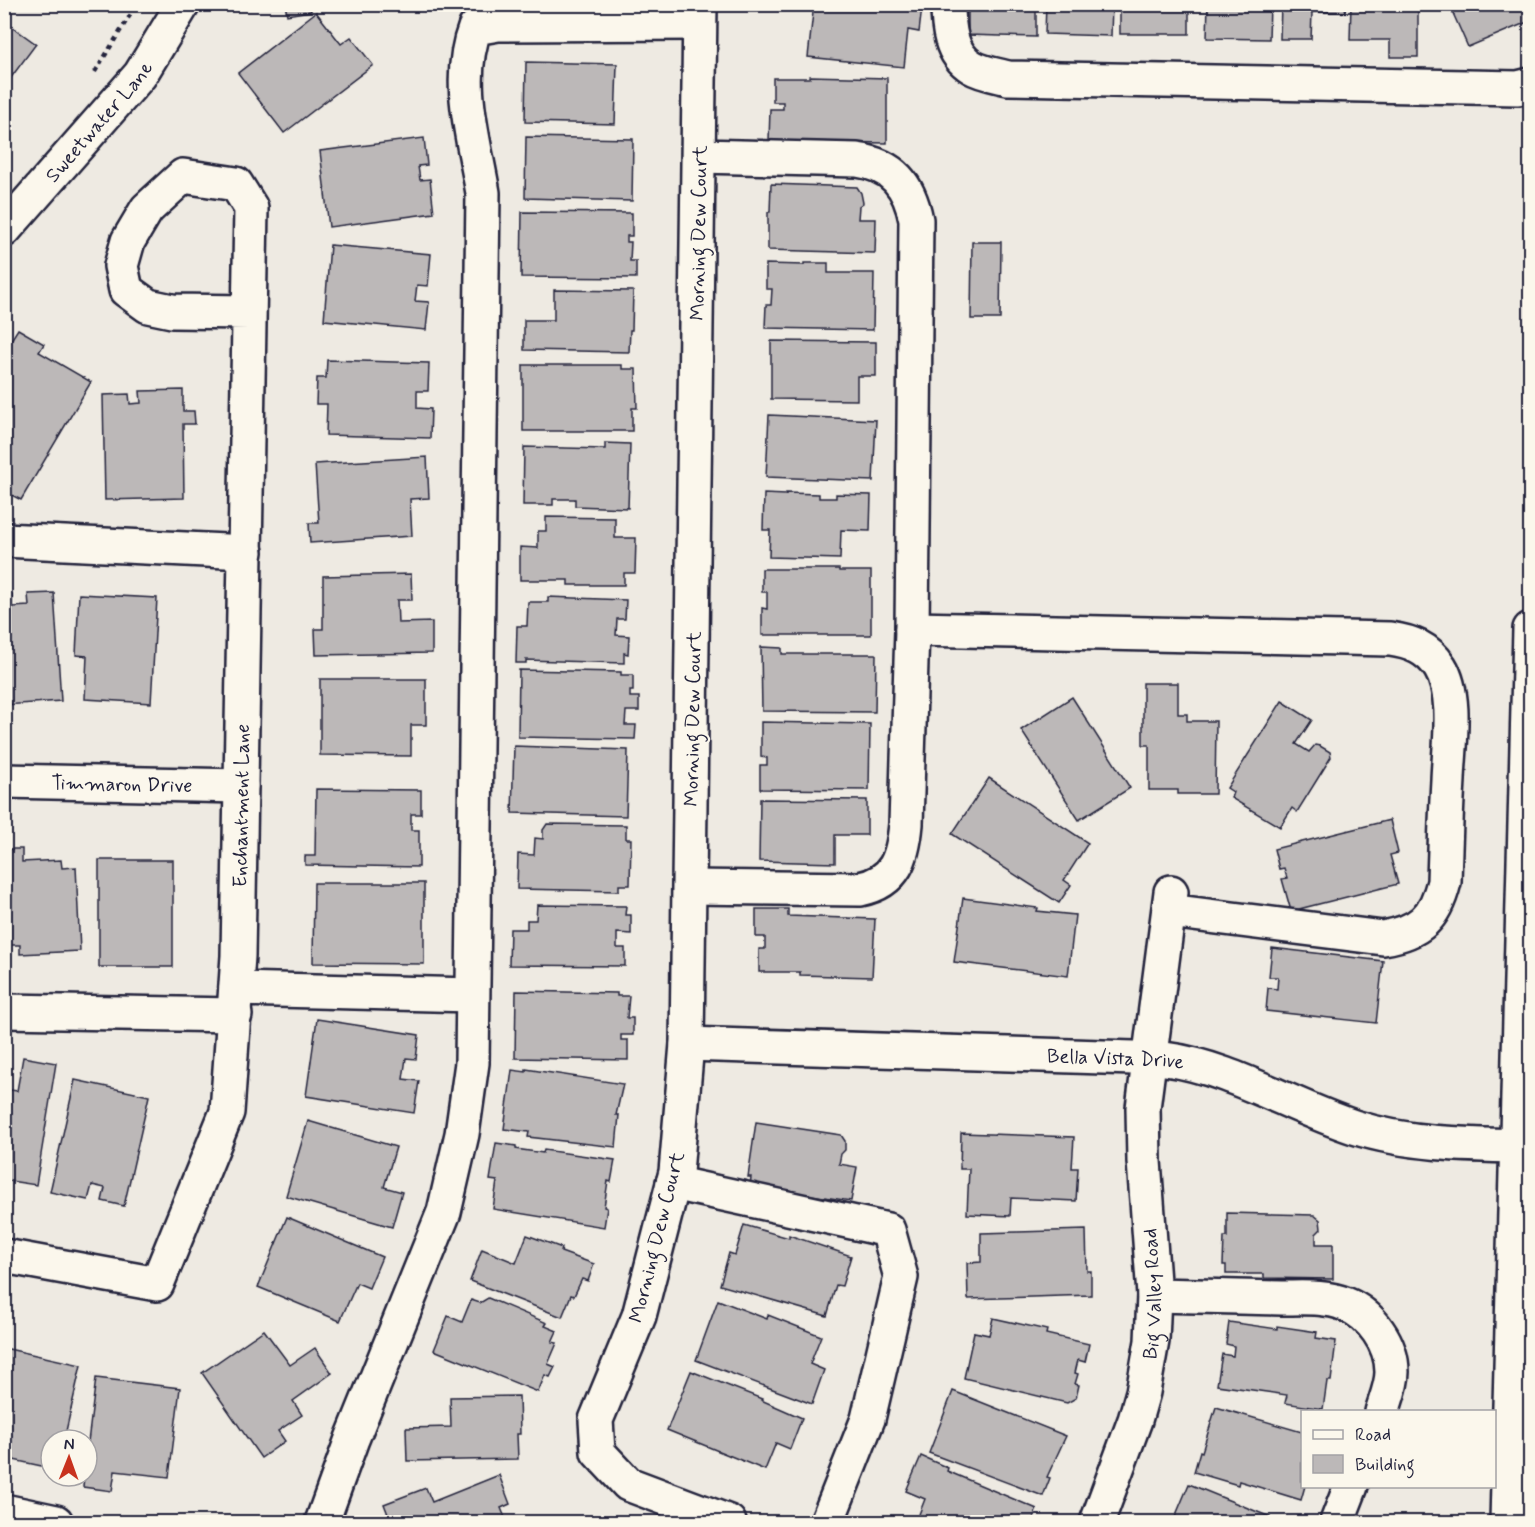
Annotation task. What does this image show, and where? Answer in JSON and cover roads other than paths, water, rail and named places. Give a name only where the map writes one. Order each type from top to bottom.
[{"type":"street","name":"Sweetwater Lane","points":[[4,230],[140,75],[183,4]]},
{"type":"street","points":[[948,4],[948,28],[957,51],[972,67],[1008,78],[1507,88],[1530,86]]},
{"type":"street","points":[[322,1522],[352,1439],[444,1212],[462,1134],[472,1063],[483,193],[465,82],[468,47],[475,28],[498,24],[699,14]]},
{"type":"street","name":"Morning Dew Court","points":[[699,14],[687,1044],[676,1172],[639,1316],[597,1420],[598,1452],[628,1484],[729,1522]]},
{"type":"street","points":[[690,887],[860,889],[884,880],[894,870],[904,843],[906,824],[912,629],[916,220],[910,197],[899,180],[887,169],[874,162],[699,156]]},
{"type":"street","name":"Enchantment Lane","points":[[4,1256],[157,1284],[227,1112],[236,1002],[251,208],[236,184],[183,176],[147,209],[128,242],[121,266],[126,290],[148,306],[172,311],[249,312]]},
{"type":"street","points":[[4,540],[246,552]]},
{"type":"street","name":"Big Valley Road","points":[[912,629],[1390,639],[1417,645],[1429,653],[1440,666],[1446,680],[1450,713],[1444,882],[1440,899],[1425,921],[1415,929],[1401,935],[1383,938],[1170,902],[1143,1108],[1154,1295],[1152,1341],[1143,1392],[1127,1444],[1097,1522]]},
{"type":"street","points":[[1507,1522],[1524,1146],[1530,629]]},
{"type":"street","name":"Timmaron Drive","points":[[4,781],[241,786]]},
{"type":"street","points":[[4,1011],[472,995]]},
{"type":"street","name":"Bella Vista Drive","points":[[687,1044],[1150,1057],[1184,1061],[1207,1068],[1332,1119],[1375,1133],[1435,1141],[1524,1146]]},
{"type":"street","points":[[673,1183],[888,1230],[901,1277],[868,1419],[827,1522]]},
{"type":"street","points":[[1154,1295],[1328,1299],[1344,1303],[1370,1321],[1387,1347],[1392,1372],[1383,1410]]},
{"type":"street","points":[[1337,1522],[1350,1488]]},
{"type":"street","points":[[4,1511],[56,1522]]}]
